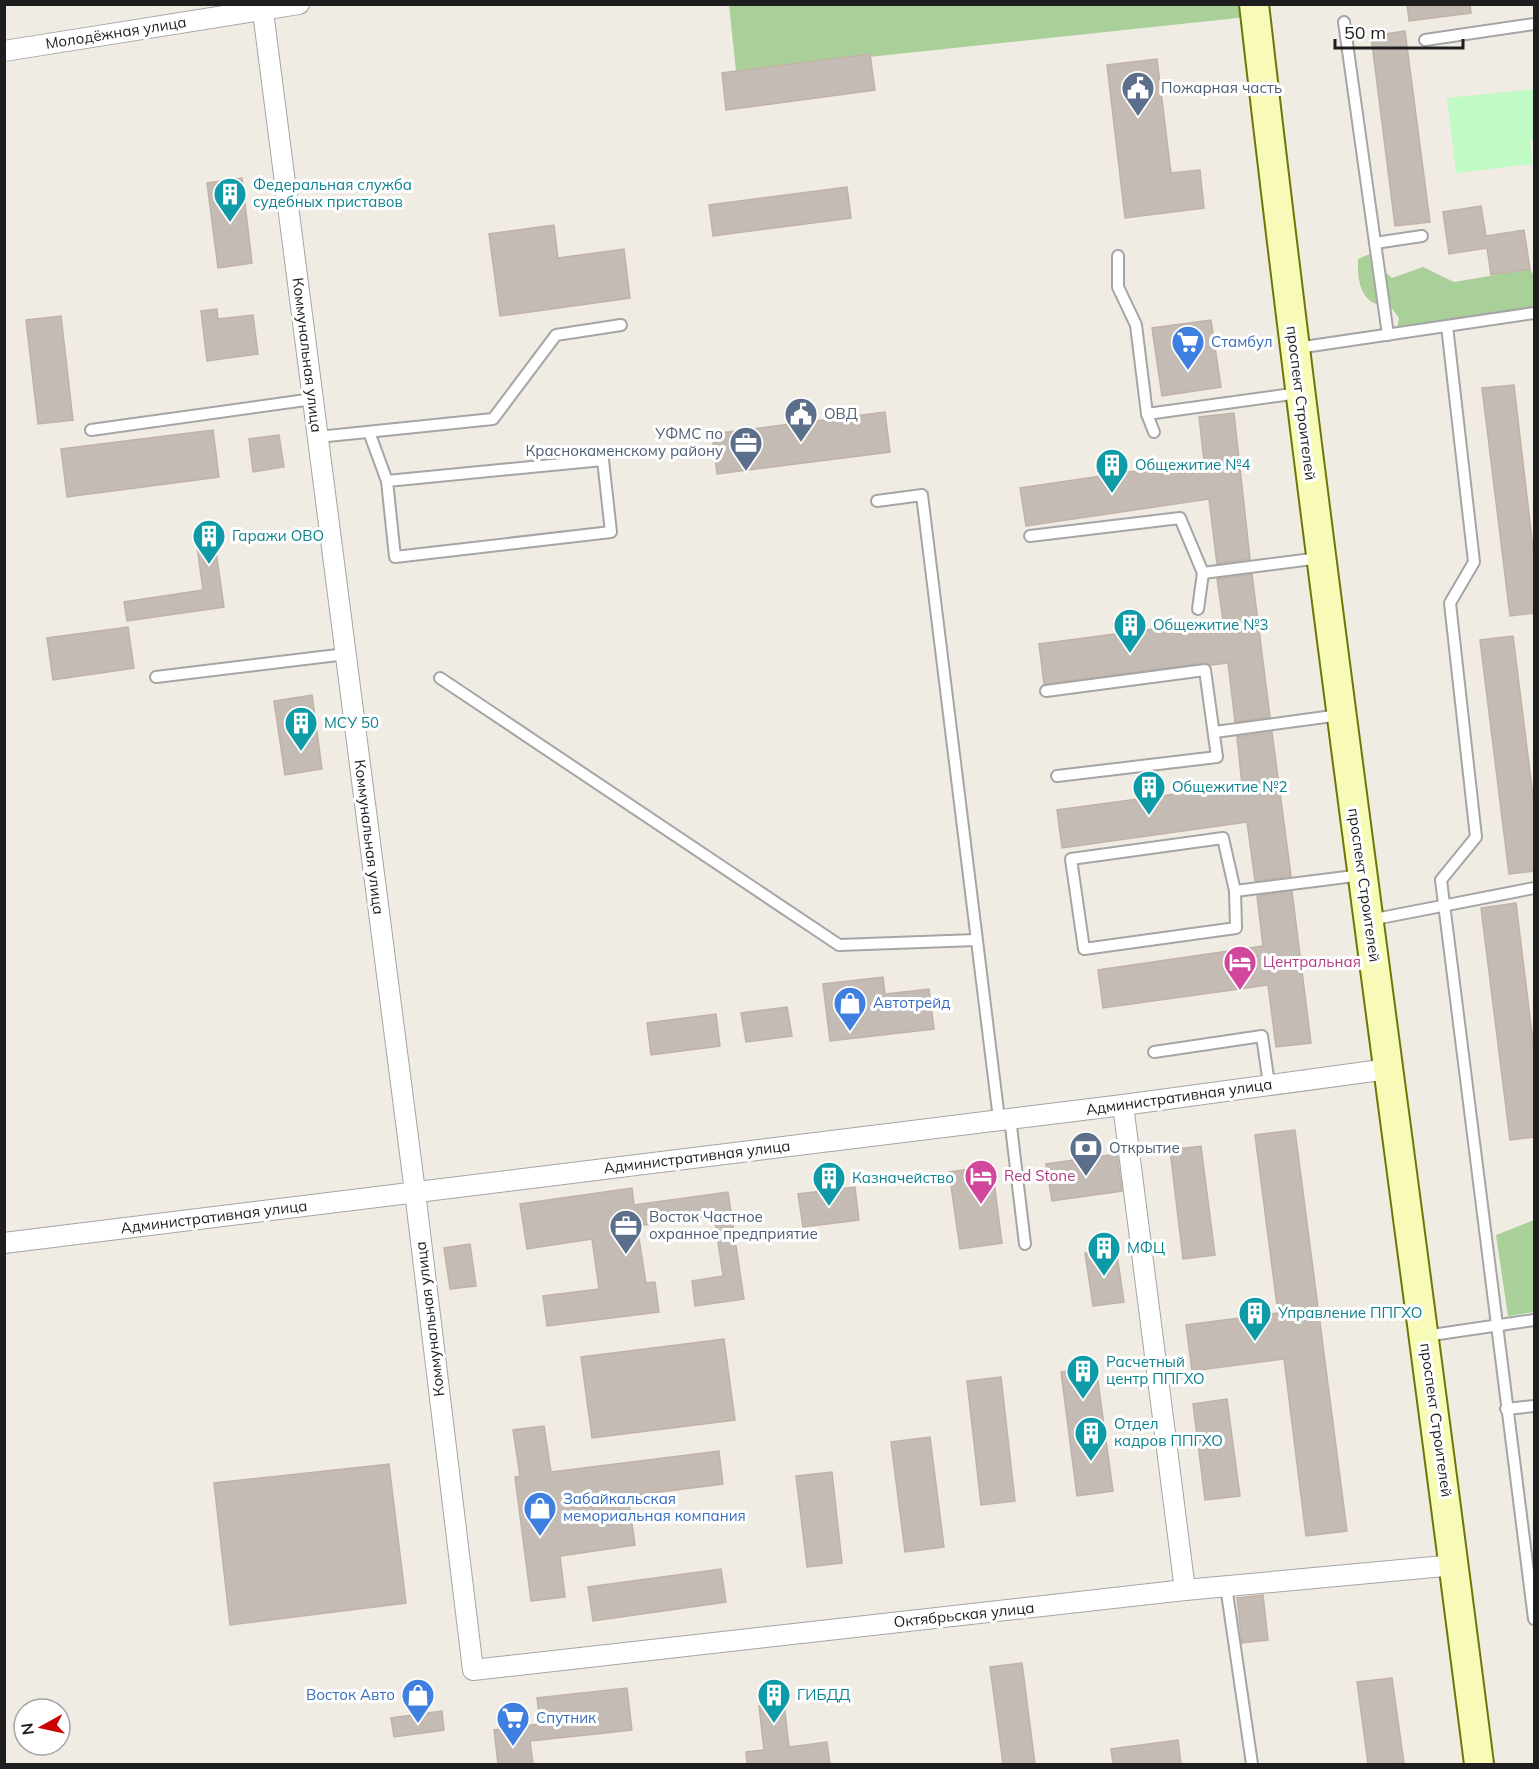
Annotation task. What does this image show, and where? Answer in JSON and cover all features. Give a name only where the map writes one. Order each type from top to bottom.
[{"type":"street","name":"Молодёжная улица","points":[[4,51],[263,7],[299,4]]},
{"type":"street","name":"проспект Строителей","points":[[1254,4],[1320,558],[1425,1336],[1479,1764]]},
{"type":"street","name":"Коммунальная улица","points":[[263,7],[415,1192],[473,1670]]},
{"type":"street","name":"Административная улица","points":[[4,1243],[1123,1105],[1388,1069]]},
{"type":"street","points":[[1123,1105],[1185,1590]]},
{"type":"street","name":"Октябрьская улица","points":[[473,1670],[1185,1590],[1455,1565]]},
{"type":"lane","points":[[1344,22],[1388,335]]},
{"type":"lane","points":[[1425,40],[1534,24]]},
{"type":"lane","points":[[1375,243],[1422,236]]},
{"type":"lane","points":[[1118,256],[1118,287],[1136,325],[1147,414],[1154,432]]},
{"type":"lane","points":[[1294,349],[1534,313]]},
{"type":"lane","points":[[318,437],[494,419],[556,335],[621,325]]},
{"type":"lane","points":[[1447,326],[1474,562],[1450,603],[1476,837],[1441,880],[1534,1619]]},
{"type":"lane","points":[[1147,414],[1299,393]]},
{"type":"lane","points":[[91,430],[313,399]]},
{"type":"lane","points":[[369,432],[387,481],[395,557],[611,532],[603,459],[387,481]]},
{"type":"lane","points":[[877,501],[922,495],[976,940],[1025,1244]]},
{"type":"lane","points":[[1030,536],[1180,518],[1203,573],[1198,609]]},
{"type":"lane","points":[[1203,573],[1320,558]]},
{"type":"lane","points":[[156,677],[346,654]]},
{"type":"lane","points":[[1046,691],[1205,670],[1215,732],[1217,757],[1057,776]]},
{"type":"lane","points":[[440,678],[839,945],[976,940]]},
{"type":"lane","points":[[1215,732],[1341,715]]},
{"type":"lane","points":[[1223,838],[1235,891],[1236,928],[1084,949],[1071,859],[1223,838]]},
{"type":"lane","points":[[1235,891],[1363,875]]},
{"type":"lane","points":[[1370,920],[1534,888]]},
{"type":"lane","points":[[1154,1052],[1262,1036],[1269,1084]]},
{"type":"lane","points":[[1425,1336],[1534,1320]]},
{"type":"lane","points":[[1506,1409],[1534,1406]]},
{"type":"lane","points":[[1227,1586],[1252,1764]]},
{"type":"green space","points":[[1246,4],[1247,17],[736,71],[729,5]]},
{"type":"green space","points":[[1533,89],[1534,140],[1530,141],[1533,164],[1456,173],[1447,98]]},
{"type":"green space","points":[[1372,253],[1379,267],[1392,278],[1423,267],[1454,282],[1530,269],[1534,276],[1534,308],[1397,328],[1399,318],[1390,306],[1380,305],[1367,298],[1360,284],[1358,259]]},
{"type":"green space","points":[[1534,1220],[1534,1312],[1508,1316],[1496,1235]]},
{"type":"building","points":[[1407,4],[1470,4],[1471,13],[1409,21]]},
{"type":"building","points":[[1405,31],[1430,222],[1395,226],[1371,36]]},
{"type":"building","points":[[870,54],[875,90],[726,110],[722,73]]},
{"type":"building","name":"Пожарная часть","points":[[1157,59],[1171,173],[1200,170],[1204,208],[1125,218],[1107,65]]},
{"type":"building","name":"Федеральная служба судебных приставов","points":[[242,178],[252,263],[218,268],[207,183]]},
{"type":"building","points":[[847,187],[851,218],[713,236],[709,205]]},
{"type":"building","points":[[1481,206],[1486,236],[1524,230],[1530,269],[1491,275],[1487,248],[1449,254],[1443,212]]},
{"type":"building","points":[[554,225],[558,258],[624,249],[630,298],[500,316],[489,234]]},
{"type":"building","points":[[217,309],[218,319],[253,315],[258,354],[207,361],[201,311]]},
{"type":"building","points":[[61,316],[73,420],[38,424],[26,320]]},
{"type":"building","name":"Стамбул","points":[[1211,320],[1221,387],[1162,396],[1152,328]]},
{"type":"building","points":[[1514,385],[1534,557],[1534,613],[1510,616],[1482,388]]},
{"type":"building","name":"ОВД","points":[[885,412],[890,452],[717,474],[712,434]]},
{"type":"building","points":[[1234,413],[1250,559],[1217,564],[1209,499],[1026,526],[1020,488],[1204,461],[1199,417]]},
{"type":"building","points":[[213,430],[219,477],[67,497],[61,449]]},
{"type":"building","points":[[279,435],[284,467],[253,472],[249,439]]},
{"type":"building","name":"Гаражи ОВО","points":[[214,537],[224,607],[127,621],[124,602],[203,590],[196,539]]},
{"type":"building","points":[[1252,574],[1270,717],[1235,722],[1228,663],[1211,665],[1204,663],[1044,684],[1039,644],[1223,620],[1217,579]]},
{"type":"building","points":[[128,627],[134,668],[53,680],[47,638]]},
{"type":"building","points":[[1513,636],[1534,804],[1534,871],[1509,874],[1480,640]]},
{"type":"building","name":"МСУ 50","points":[[312,695],[322,769],[285,775],[274,701]]},
{"type":"building","points":[[1272,732],[1291,876],[1255,881],[1247,822],[1062,848],[1057,810],[1242,785],[1237,737]]},
{"type":"building","points":[[1292,891],[1311,1043],[1276,1047],[1268,985],[1103,1008],[1098,970],[1263,946],[1257,896]]},
{"type":"building","points":[[1516,903],[1534,1050],[1534,1137],[1510,1140],[1481,908]]},
{"type":"building","points":[[883,977],[885,994],[929,989],[934,1029],[830,1041],[823,984]]},
{"type":"building","points":[[787,1007],[792,1036],[746,1042],[741,1013]]},
{"type":"building","points":[[716,1014],[720,1046],[651,1055],[647,1023]]},
{"type":"building","name":"Управление ППГХО","points":[[1295,1130],[1347,1531],[1306,1536],[1284,1359],[1192,1371],[1186,1325],[1278,1313],[1255,1135]]},
{"type":"building","points":[[1201,1146],[1215,1255],[1183,1259],[1170,1150]]},
{"type":"building","name":"Открытие","points":[[1117,1154],[1122,1191],[1052,1201],[1046,1164]]},
{"type":"building","name":"Red Stone","points":[[992,1166],[1002,1243],[960,1249],[949,1172]]},
{"type":"building","name":"Казначейство","points":[[855,1187],[859,1220],[803,1227],[798,1194]]},
{"type":"building","points":[[632,1188],[634,1205],[728,1192],[744,1299],[695,1306],[692,1281],[723,1276],[714,1215],[637,1226],[646,1283],[655,1282],[659,1312],[547,1326],[543,1296],[599,1289],[592,1239],[527,1249],[520,1204]]},
{"type":"building","points":[[470,1244],[476,1286],[450,1289],[444,1248]]},
{"type":"building","name":"МФЦ","points":[[1116,1248],[1124,1302],[1093,1306],[1085,1253]]},
{"type":"building","points":[[724,1339],[735,1420],[592,1438],[581,1357]]},
{"type":"building","points":[[1096,1367],[1113,1491],[1077,1496],[1061,1372]]},
{"type":"building","points":[[1001,1377],[1015,1501],[981,1505],[967,1381]]},
{"type":"building","points":[[1227,1399],[1240,1496],[1205,1500],[1193,1404]]},
{"type":"building","points":[[544,1426],[551,1472],[719,1451],[723,1484],[628,1496],[635,1545],[560,1556],[565,1597],[531,1601],[515,1477],[520,1476],[513,1430]]},
{"type":"building","points":[[930,1437],[944,1547],[905,1552],[891,1442]]},
{"type":"building","points":[[389,1464],[406,1603],[230,1625],[214,1483]]},
{"type":"building","points":[[832,1472],[842,1563],[807,1567],[796,1476]]},
{"type":"building","points":[[721,1569],[726,1602],[593,1621],[588,1587]]},
{"type":"building","points":[[1263,1595],[1268,1640],[1242,1643],[1237,1598]]},
{"type":"building","points":[[1022,1663],[1035,1764],[1003,1764],[990,1667]]},
{"type":"building","points":[[1392,1678],[1404,1763],[1368,1764],[1357,1682]]},
{"type":"building","points":[[627,1688],[632,1730],[530,1741],[533,1764],[498,1764],[494,1730],[540,1724],[537,1698]]},
{"type":"building","name":"ГИБДД","points":[[784,1703],[789,1747],[827,1742],[830,1764],[747,1764],[746,1752],[764,1750],[759,1706]]},
{"type":"building","name":"Восток Авто","points":[[442,1711],[444,1730],[394,1737],[391,1718]]},
{"type":"building","points":[[1178,1740],[1181,1764],[1113,1764],[1111,1749]]},
{"type":"place","name":"Пожарная часть","points":[[1138,117]]},
{"type":"place","name":"Федеральная служба судебных приставов","points":[[230,223]]},
{"type":"place","name":"Стамбул","points":[[1188,371]]},
{"type":"place","name":"ОВД","points":[[801,443]]},
{"type":"place","name":"УФМС по Краснокаменскому району","points":[[746,472]]},
{"type":"place","name":"Общежитие №4","points":[[1112,494]]},
{"type":"place","name":"Гаражи ОВО","points":[[209,565]]},
{"type":"place","name":"Общежитие №3","points":[[1130,654]]},
{"type":"place","name":"МСУ 50","points":[[301,752]]},
{"type":"place","name":"Общежитие №2","points":[[1149,816]]},
{"type":"place","name":"Центральная","points":[[1240,991]]},
{"type":"place","name":"Автотрейд","points":[[850,1032]]},
{"type":"place","name":"Открытие","points":[[1086,1177]]},
{"type":"place","name":"Red Stone","points":[[981,1205]]},
{"type":"place","name":"Казначейство","points":[[829,1207]]},
{"type":"place","name":"Восток Частное охранное предприятие","points":[[626,1255]]},
{"type":"place","name":"МФЦ","points":[[1104,1277]]},
{"type":"place","name":"Управление ППГХО","points":[[1255,1342]]},
{"type":"place","name":"Расчетный центр ППГХО","points":[[1083,1400]]},
{"type":"place","name":"Отдел кадров ППГХО","points":[[1091,1462]]},
{"type":"place","name":"Забайкальская мемориальная компания","points":[[540,1537]]},
{"type":"place","name":"Восток Авто","points":[[418,1724]]},
{"type":"place","name":"ГИБДД","points":[[774,1724]]},
{"type":"place","name":"Спутник","points":[[513,1747]]}]
